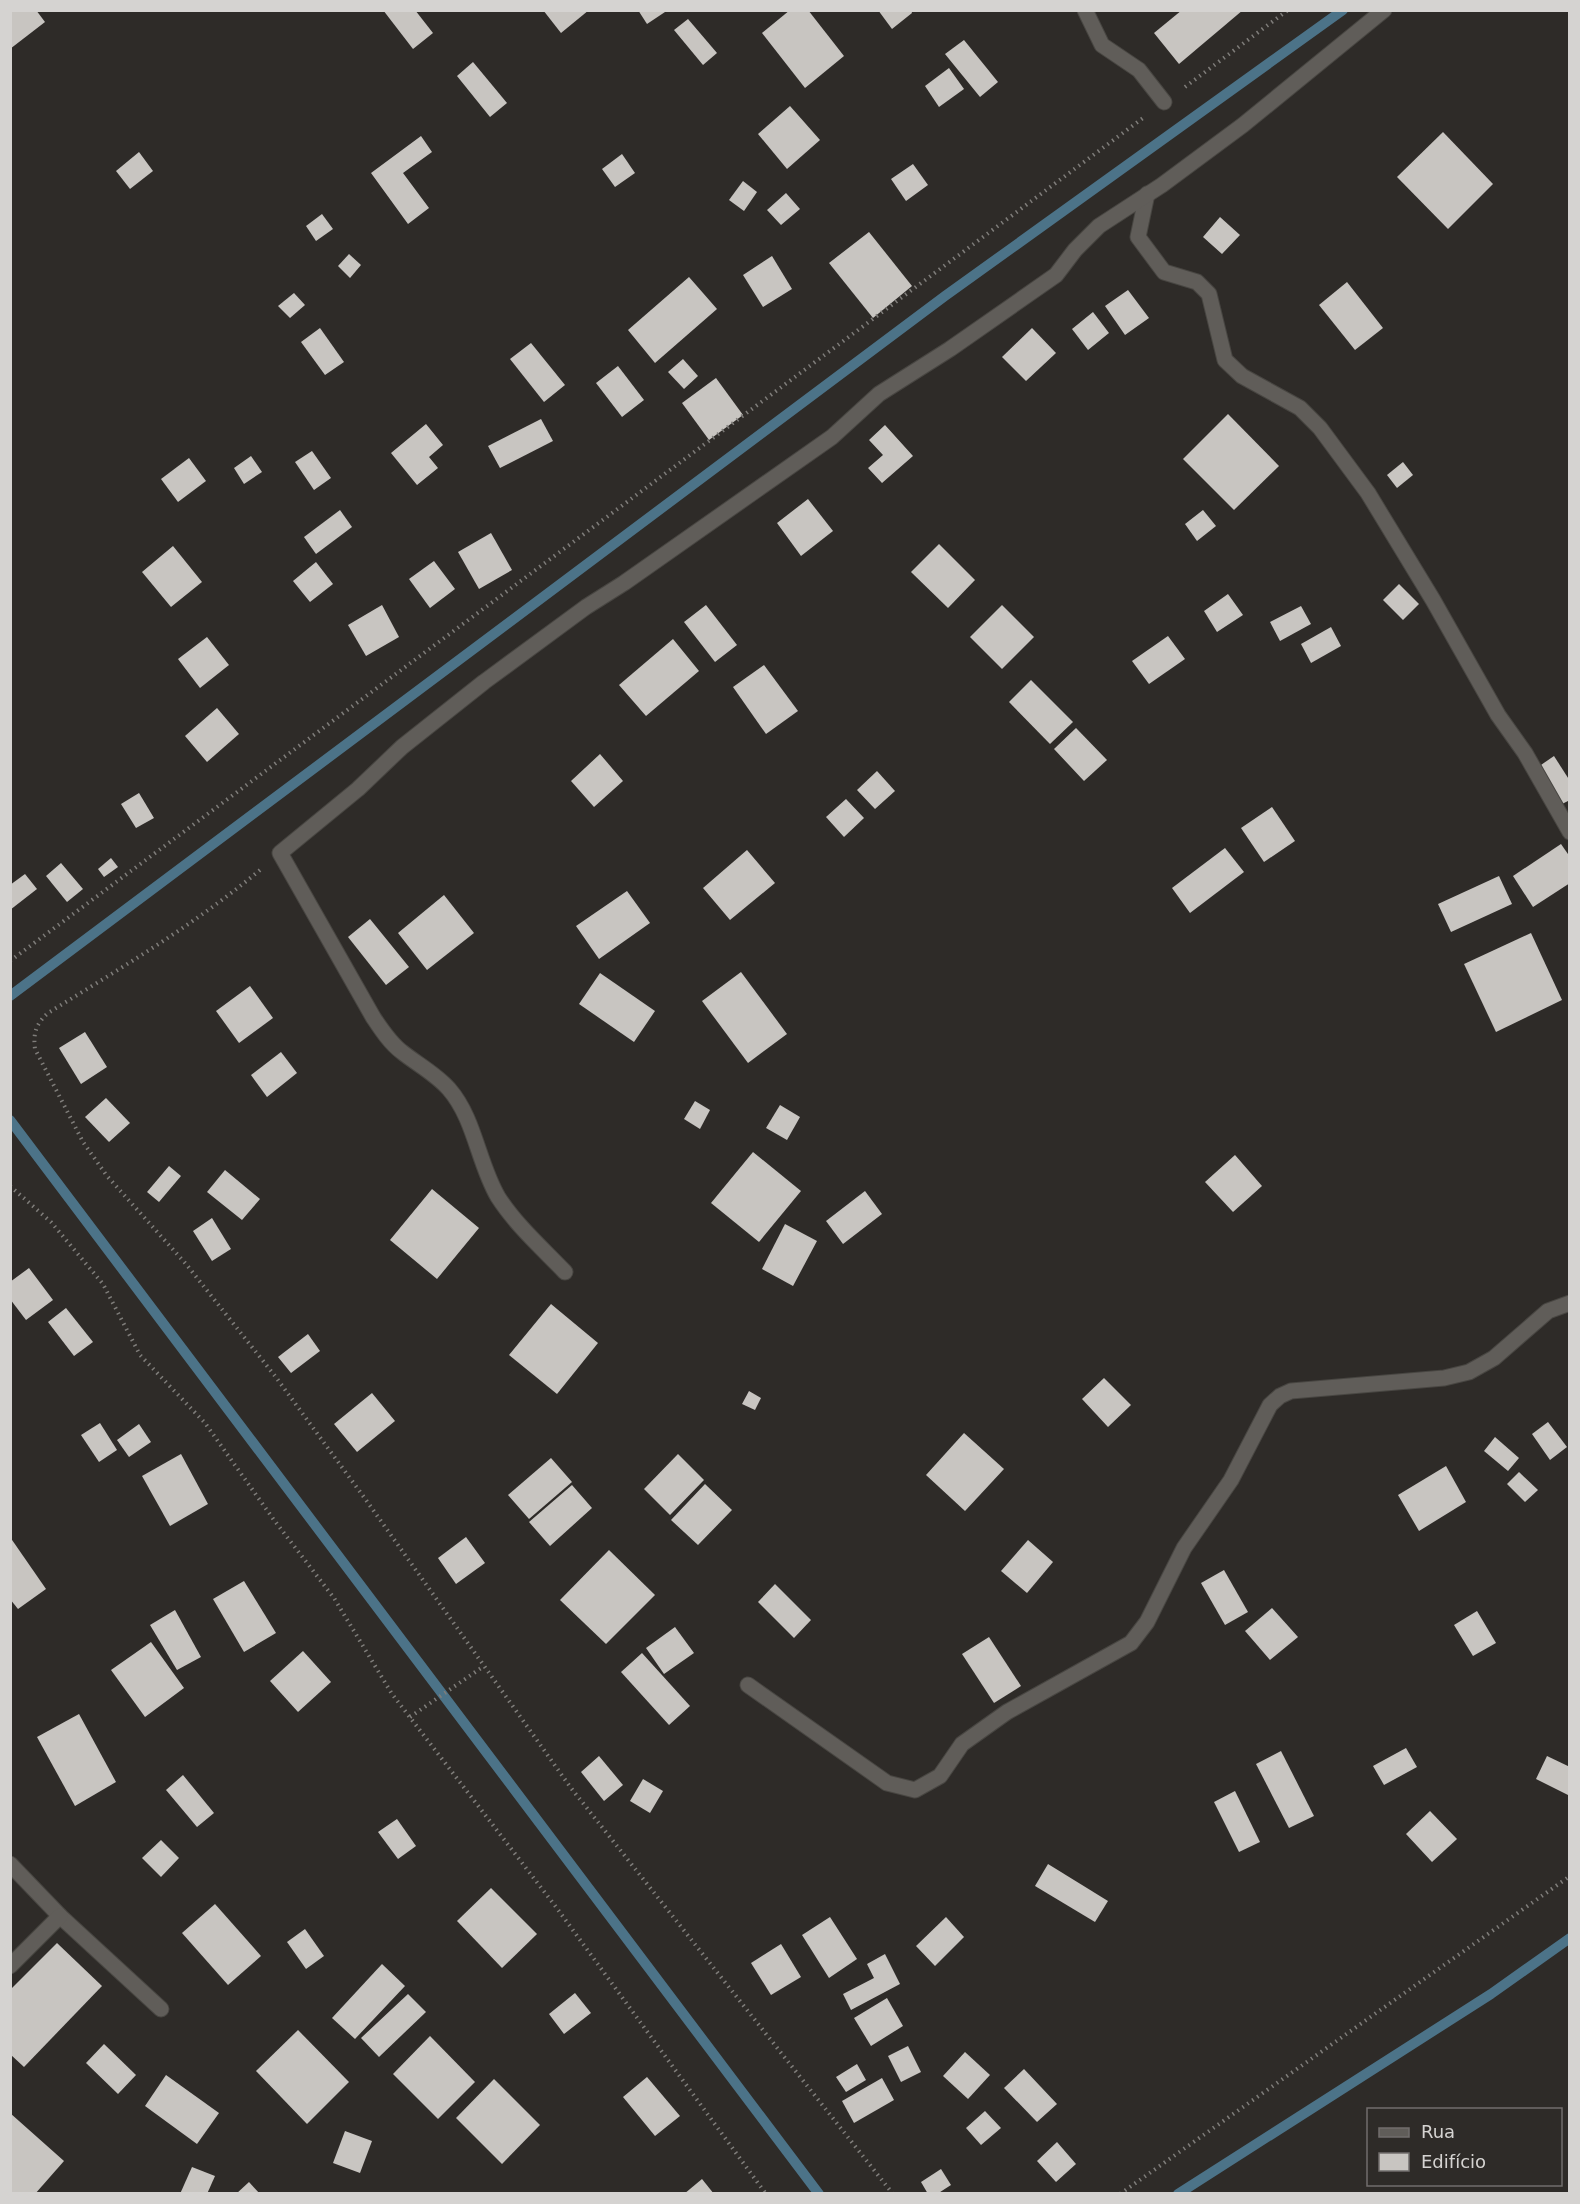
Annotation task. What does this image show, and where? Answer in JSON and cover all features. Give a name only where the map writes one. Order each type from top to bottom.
[{"type":"street","points":[[1085,10],[1102,45],[1139,70],[1164,102]]},
{"type":"street","points":[[565,1272],[516,1222],[498,1196],[462,1108],[449,1089],[400,1051],[385,1035],[280,853],[358,789],[402,747],[484,682],[586,607],[624,583],[832,437],[879,394],[950,349],[1056,275],[1075,250],[1099,226],[1243,125],[1384,10]]},
{"type":"street","points":[[1147,194],[1138,237],[1164,272],[1197,282],[1209,294],[1226,360],[1242,376],[1300,408],[1320,428],[1368,492],[1498,715],[1526,753],[1569,832]]},
{"type":"street","points":[[748,1685],[887,1783],[915,1790],[940,1776],[962,1744],[1007,1712],[1131,1643],[1147,1622],[1184,1548],[1231,1480],[1252,1444],[1265,1414],[1280,1396],[1291,1391],[1444,1378],[1469,1372],[1494,1358],[1548,1311],[1569,1304]]},
{"type":"street","points":[[10,1864],[60,1916],[161,2009]]},
{"type":"street","points":[[10,1966],[60,1916]]},
{"type":"path","points":[[10,962],[1288,10]]},
{"type":"path","points":[[280,853],[238,888],[170,938],[48,1013],[38,1023],[34,1037],[35,1049],[83,1142],[107,1176],[186,1264],[275,1376],[571,1788],[893,2193]]},
{"type":"path","points":[[10,1186],[51,1222],[103,1284],[140,1355],[205,1423],[274,1520],[334,1598],[392,1694],[556,1907],[766,2193]]},
{"type":"path","points":[[410,1717],[484,1666]]},
{"type":"path","points":[[1120,2193],[1569,1876]]},
{"type":"building","points":[[10,10],[36,10],[45,22],[10,49]]},
{"type":"building","points":[[383,10],[415,10],[433,33],[413,49]]},
{"type":"building","points":[[543,10],[589,10],[561,33]]},
{"type":"building","points":[[638,10],[668,10],[647,24]]},
{"type":"building","points":[[790,10],[808,10],[844,56],[805,88],[762,33]]},
{"type":"building","points":[[878,10],[911,10],[912,13],[892,29]]},
{"type":"building","points":[[1182,10],[1243,10],[1179,64],[1154,33]]},
{"type":"building","points":[[688,19],[717,53],[703,65],[674,30]]},
{"type":"building","points":[[964,40],[998,82],[980,97],[945,54]]},
{"type":"building","points":[[473,62],[507,103],[490,117],[457,76]]},
{"type":"building","points":[[949,68],[964,89],[939,107],[925,86]]},
{"type":"building","points":[[790,106],[820,140],[787,169],[758,134]]},
{"type":"building","points":[[1443,132],[1493,184],[1448,229],[1397,177]]},
{"type":"building","points":[[421,136],[432,152],[403,173],[429,208],[408,224],[371,173]]},
{"type":"building","points":[[139,152],[153,171],[130,189],[116,171]]},
{"type":"building","points":[[622,154],[635,173],[615,187],[602,169]]},
{"type":"building","points":[[913,164],[928,185],[906,201],[891,179]]},
{"type":"building","points":[[743,181],[757,192],[744,211],[729,200]]},
{"type":"building","points":[[786,193],[800,209],[781,225],[767,210]]},
{"type":"building","points":[[322,214],[333,229],[316,241],[306,226]]},
{"type":"building","points":[[1220,217],[1240,235],[1222,254],[1203,237]]},
{"type":"building","points":[[869,232],[912,286],[873,318],[829,263]]},
{"type":"building","points":[[349,254],[361,265],[350,278],[338,266]]},
{"type":"building","points":[[772,256],[792,289],[763,307],[743,275]]},
{"type":"building","points":[[689,277],[717,309],[655,363],[628,330]]},
{"type":"building","points":[[1347,282],[1383,328],[1355,350],[1319,305]]},
{"type":"building","points":[[1128,290],[1149,318],[1125,335],[1105,306]]},
{"type":"building","points":[[294,293],[305,305],[290,318],[278,306]]},
{"type":"building","points":[[1093,312],[1109,333],[1088,350],[1072,329]]},
{"type":"building","points":[[320,328],[344,362],[325,375],[301,342]]},
{"type":"building","points":[[1032,328],[1056,353],[1026,381],[1002,357]]},
{"type":"building","points":[[531,343],[565,385],[544,402],[510,359]]},
{"type":"building","points":[[683,359],[698,376],[684,389],[668,372]]},
{"type":"building","points":[[618,366],[644,400],[622,417],[596,383]]},
{"type":"building","points":[[716,378],[743,415],[709,440],[682,403]]},
{"type":"building","points":[[1228,414],[1279,466],[1234,510],[1183,459]]},
{"type":"building","points":[[541,419],[553,441],[500,468],[488,446]]},
{"type":"building","points":[[426,424],[443,445],[429,457],[438,468],[417,485],[391,453]]},
{"type":"building","points":[[885,425],[913,456],[882,483],[868,468],[883,455],[869,440]]},
{"type":"building","points":[[312,451],[331,478],[314,490],[295,462]]},
{"type":"building","points":[[251,456],[262,472],[244,484],[234,468]]},
{"type":"building","points":[[189,458],[206,481],[178,502],[161,479]]},
{"type":"building","points":[[1403,462],[1413,475],[1397,488],[1387,475]]},
{"type":"building","points":[[808,499],[833,531],[801,556],[777,523]]},
{"type":"building","points":[[340,510],[352,527],[316,554],[304,537]]},
{"type":"building","points":[[1203,510],[1216,526],[1197,541],[1185,524]]},
{"type":"building","points":[[491,533],[512,570],[479,589],[458,552]]},
{"type":"building","points":[[939,544],[975,580],[948,608],[911,572]]},
{"type":"building","points":[[173,546],[202,582],[171,607],[142,572]]},
{"type":"building","points":[[434,561],[455,589],[430,608],[409,579]]},
{"type":"building","points":[[316,562],[333,584],[310,602],[293,581]]},
{"type":"building","points":[[1399,584],[1419,604],[1403,620],[1383,600]]},
{"type":"building","points":[[1228,594],[1243,615],[1217,632],[1204,611]]},
{"type":"building","points":[[382,605],[399,637],[366,656],[348,625]]},
{"type":"building","points":[[706,605],[737,645],[715,662],[684,622]]},
{"type":"building","points":[[1002,605],[1034,637],[1002,669],[970,637]]},
{"type":"building","points":[[1301,606],[1311,624],[1280,641],[1270,622]]},
{"type":"building","points":[[1331,627],[1341,646],[1311,663],[1301,644]]},
{"type":"building","points":[[1168,636],[1185,659],[1149,684],[1132,661]]},
{"type":"building","points":[[207,637],[229,665],[200,688],[178,659]]},
{"type":"building","points":[[673,639],[699,671],[646,716],[619,685]]},
{"type":"building","points":[[764,665],[798,711],[766,734],[733,687]]},
{"type":"building","points":[[1031,680],[1073,722],[1050,744],[1009,702]]},
{"type":"building","points":[[217,708],[239,734],[207,762],[185,736]]},
{"type":"building","points":[[1076,728],[1107,760],[1084,781],[1054,749]]},
{"type":"building","points":[[600,754],[623,781],[594,807],[571,781]]},
{"type":"building","points":[[1554,756],[1570,781],[1570,800],[1560,805],[1538,767]]},
{"type":"building","points":[[877,771],[895,791],[875,809],[857,790]]},
{"type":"building","points":[[139,793],[154,818],[136,828],[121,804]]},
{"type":"building","points":[[846,799],[864,818],[844,837],[826,817]]},
{"type":"building","points":[[1272,807],[1295,841],[1264,862],[1241,828]]},
{"type":"building","points":[[1561,844],[1570,857],[1570,883],[1533,907],[1513,876]]},
{"type":"building","points":[[1225,848],[1244,872],[1190,913],[1172,888]]},
{"type":"building","points":[[747,850],[775,883],[730,920],[703,888]]},
{"type":"building","points":[[111,858],[118,867],[104,877],[98,869]]},
{"type":"building","points":[[61,863],[83,889],[67,902],[46,876]]},
{"type":"building","points":[[25,874],[37,889],[10,910],[10,885]]},
{"type":"building","points":[[1499,876],[1512,904],[1451,932],[1438,904]]},
{"type":"building","points":[[627,891],[650,923],[599,959],[576,926]]},
{"type":"building","points":[[444,895],[474,933],[427,970],[398,933]]},
{"type":"building","points":[[370,919],[409,967],[386,985],[348,937]]},
{"type":"building","points":[[1531,933],[1562,1000],[1496,1032],[1464,964]]},
{"type":"building","points":[[741,972],[787,1034],[748,1063],[702,1001]]},
{"type":"building","points":[[600,973],[655,1011],[634,1042],[579,1004]]},
{"type":"building","points":[[250,986],[273,1018],[239,1043],[216,1011]]},
{"type":"building","points":[[85,1032],[107,1067],[81,1084],[59,1048]]},
{"type":"building","points":[[281,1052],[297,1073],[267,1097],[251,1075]]},
{"type":"building","points":[[106,1098],[130,1123],[109,1142],[85,1117]]},
{"type":"building","points":[[695,1101],[710,1110],[700,1129],[684,1119]]},
{"type":"building","points":[[780,1105],[800,1117],[787,1140],[766,1128]]},
{"type":"building","points":[[753,1152],[801,1191],[759,1242],[711,1203]]},
{"type":"building","points":[[1235,1155],[1262,1186],[1233,1212],[1205,1182]]},
{"type":"building","points":[[169,1166],[181,1176],[159,1202],[147,1192]]},
{"type":"building","points":[[225,1170],[260,1199],[242,1220],[207,1192]]},
{"type":"building","points":[[432,1189],[479,1228],[437,1279],[390,1240]]},
{"type":"building","points":[[865,1191],[882,1214],[843,1244],[826,1221]]},
{"type":"building","points":[[212,1218],[231,1249],[212,1261],[193,1231]]},
{"type":"building","points":[[785,1224],[817,1241],[793,1286],[762,1269]]},
{"type":"building","points":[[29,1268],[53,1300],[26,1320],[10,1299],[10,1282]]},
{"type":"building","points":[[551,1304],[598,1343],[557,1394],[509,1355]]},
{"type":"building","points":[[66,1308],[93,1342],[74,1356],[48,1322]]},
{"type":"building","points":[[308,1334],[320,1351],[291,1373],[278,1357]]},
{"type":"building","points":[[1104,1378],[1131,1405],[1108,1427],[1082,1399]]},
{"type":"building","points":[[749,1391],[761,1398],[755,1410],[742,1404]]},
{"type":"building","points":[[372,1393],[395,1421],[357,1452],[334,1424]]},
{"type":"building","points":[[1548,1422],[1567,1447],[1550,1460],[1532,1434]]},
{"type":"building","points":[[100,1423],[117,1450],[99,1462],[81,1435]]},
{"type":"building","points":[[139,1424],[151,1442],[129,1457],[117,1440]]},
{"type":"building","points":[[964,1433],[1004,1469],[965,1511],[926,1475]]},
{"type":"building","points":[[1495,1437],[1519,1458],[1508,1471],[1484,1451]]},
{"type":"building","points":[[181,1454],[208,1504],[170,1526],[142,1476]]},
{"type":"building","points":[[678,1454],[704,1480],[670,1515],[644,1489]]},
{"type":"building","points":[[551,1458],[572,1482],[529,1519],[508,1495]]},
{"type":"building","points":[[1446,1466],[1466,1502],[1419,1531],[1398,1495]]},
{"type":"building","points":[[1519,1472],[1538,1490],[1525,1502],[1507,1484]]},
{"type":"building","points":[[705,1484],[732,1510],[698,1545],[671,1520]]},
{"type":"building","points":[[572,1485],[592,1508],[550,1546],[529,1522]]},
{"type":"building","points":[[10,1537],[46,1589],[18,1609],[10,1599]]},
{"type":"building","points":[[466,1537],[485,1563],[456,1584],[438,1558]]},
{"type":"building","points":[[1028,1540],[1053,1562],[1027,1593],[1001,1571]]},
{"type":"building","points":[[609,1550],[655,1595],[606,1644],[560,1600]]},
{"type":"building","points":[[1224,1570],[1248,1612],[1225,1625],[1201,1583]]},
{"type":"building","points":[[244,1581],[276,1633],[244,1652],[213,1599]]},
{"type":"building","points":[[775,1584],[811,1620],[794,1638],[758,1602]]},
{"type":"building","points":[[1272,1608],[1298,1637],[1270,1660],[1245,1631]]},
{"type":"building","points":[[175,1610],[201,1657],[177,1670],[150,1625]]},
{"type":"building","points":[[1477,1611],[1496,1643],[1473,1656],[1454,1625]]},
{"type":"building","points":[[675,1627],[694,1653],[664,1674],[646,1648]]},
{"type":"building","points":[[989,1637],[1021,1686],[994,1703],[962,1654]]},
{"type":"building","points":[[151,1642],[184,1688],[145,1717],[111,1670]]},
{"type":"building","points":[[303,1651],[331,1682],[298,1712],[270,1681]]},
{"type":"building","points":[[642,1653],[690,1706],[669,1725],[621,1672]]},
{"type":"building","points":[[79,1714],[116,1782],[75,1806],[37,1737]]},
{"type":"building","points":[[1406,1748],[1417,1767],[1384,1785],[1373,1766]]},
{"type":"building","points":[[1281,1751],[1314,1816],[1289,1828],[1256,1764]]},
{"type":"building","points":[[599,1756],[623,1785],[604,1801],[581,1772]]},
{"type":"building","points":[[1547,1756],[1570,1767],[1570,1796],[1536,1779]]},
{"type":"building","points":[[183,1775],[214,1813],[197,1827],[166,1790]]},
{"type":"building","points":[[643,1779],[663,1791],[650,1813],[630,1801]]},
{"type":"building","points":[[1235,1791],[1260,1842],[1239,1852],[1214,1802]]},
{"type":"building","points":[[1430,1811],[1457,1839],[1432,1862],[1406,1834]]},
{"type":"building","points":[[397,1819],[416,1846],[398,1859],[378,1832]]},
{"type":"building","points":[[161,1840],[179,1858],[161,1877],[142,1858]]},
{"type":"building","points":[[1048,1864],[1108,1901],[1095,1922],[1035,1886]]},
{"type":"building","points":[[491,1888],[537,1934],[502,1968],[457,1921]]},
{"type":"building","points":[[215,1904],[261,1956],[228,1985],[182,1933]]},
{"type":"building","points":[[830,1917],[857,1959],[829,1978],[802,1935]]},
{"type":"building","points":[[946,1917],[964,1937],[935,1966],[916,1946]]},
{"type":"building","points":[[305,1929],[324,1956],[306,1969],[287,1942]]},
{"type":"building","points":[[57,1943],[102,1986],[24,2067],[10,2054],[10,1990]]},
{"type":"building","points":[[781,1944],[801,1977],[771,1995],[751,1963]]},
{"type":"building","points":[[885,1954],[900,1984],[851,2010],[843,1994],[874,1978],[867,1964]]},
{"type":"building","points":[[382,1964],[405,1986],[355,2039],[332,2018]]},
{"type":"building","points":[[575,1993],[591,2013],[564,2034],[549,2014]]},
{"type":"building","points":[[408,1994],[426,2012],[379,2057],[361,2038]]},
{"type":"building","points":[[887,1998],[903,2026],[871,2046],[854,2018]]},
{"type":"building","points":[[298,2030],[349,2082],[307,2124],[256,2071]]},
{"type":"building","points":[[430,2036],[475,2082],[438,2119],[393,2074]]},
{"type":"building","points":[[104,2044],[136,2075],[118,2094],[86,2063]]},
{"type":"building","points":[[908,2046],[921,2072],[901,2082],[888,2056]]},
{"type":"building","points":[[965,2052],[990,2075],[968,2099],[943,2076]]},
{"type":"building","points":[[857,2064],[866,2080],[846,2092],[836,2077]]},
{"type":"building","points":[[1024,2069],[1057,2104],[1037,2122],[1004,2088]]},
{"type":"building","points":[[166,2075],[219,2113],[197,2144],[145,2106]]},
{"type":"building","points":[[647,2077],[680,2116],[655,2136],[623,2097]]},
{"type":"building","points":[[882,2078],[894,2100],[854,2123],[842,2101]]},
{"type":"building","points":[[494,2079],[540,2125],[502,2164],[456,2118]]},
{"type":"building","points":[[985,2111],[1001,2128],[981,2145],[966,2128]]},
{"type":"building","points":[[10,2113],[64,2161],[35,2194],[10,2194]]},
{"type":"building","points":[[345,2131],[372,2141],[360,2173],[333,2163]]},
{"type":"building","points":[[1057,2142],[1076,2164],[1056,2182],[1037,2161]]},
{"type":"building","points":[[192,2167],[215,2176],[207,2194],[180,2194]]},
{"type":"building","points":[[941,2169],[951,2185],[937,2194],[928,2194],[921,2182]]},
{"type":"building","points":[[702,2179],[714,2194],[684,2194]]},
{"type":"building","points":[[249,2182],[260,2194],[236,2194]]},
{"type":"waterway","points":[[10,996],[945,296],[1343,10]]},
{"type":"waterway","points":[[10,1120],[819,2194]]},
{"type":"waterway","points":[[1178,2194],[1491,1994],[1570,1938]]}]
